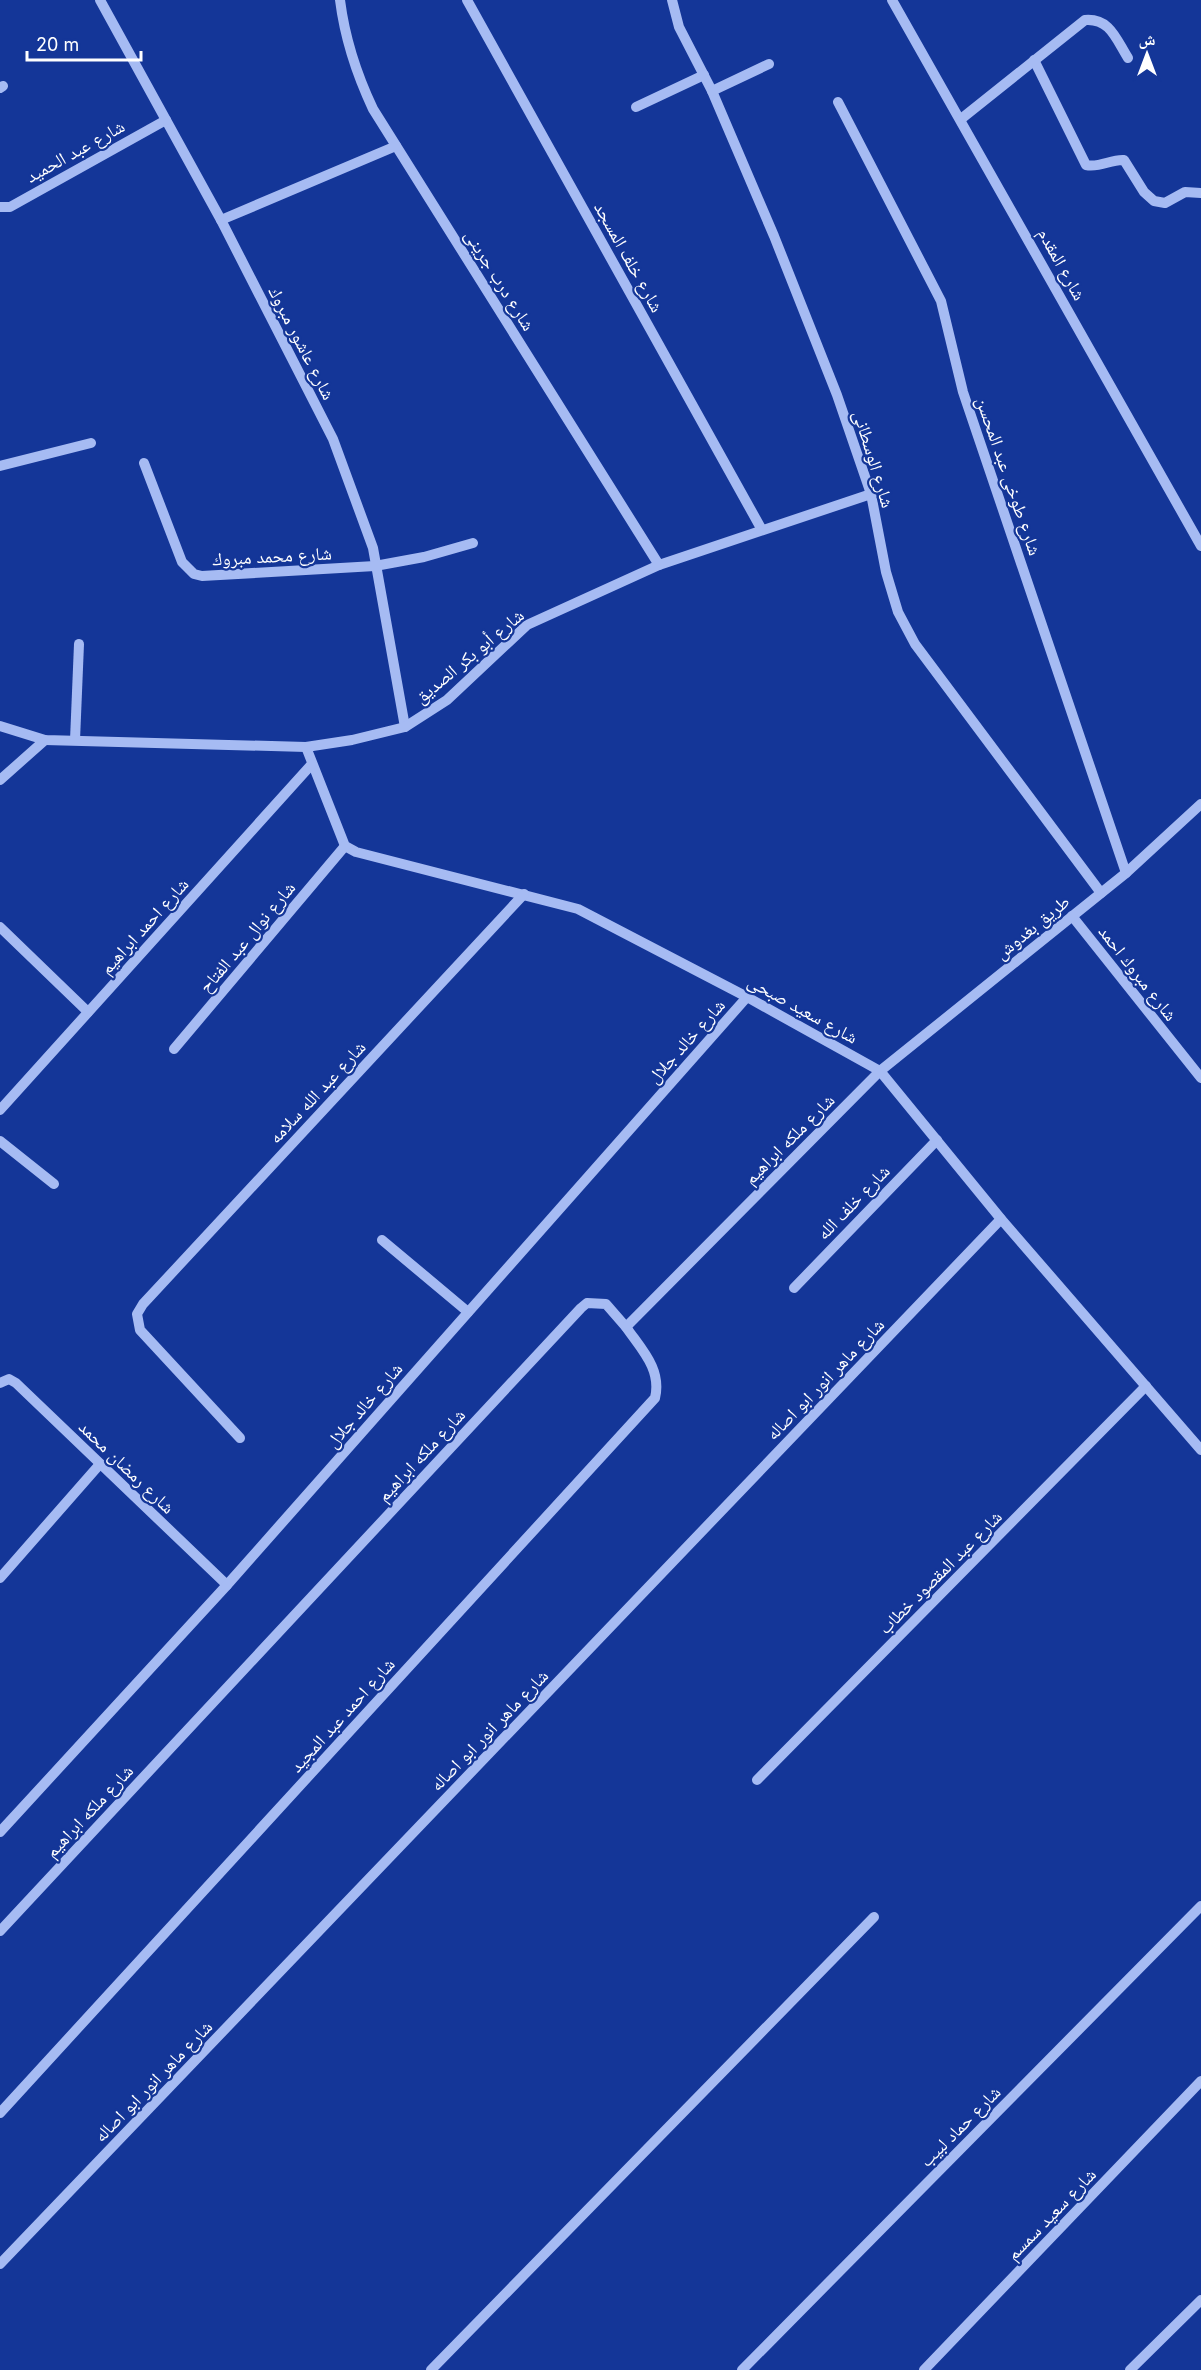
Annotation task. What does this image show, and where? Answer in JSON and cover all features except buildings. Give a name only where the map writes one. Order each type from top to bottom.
[{"type":"street","name":"شارع عاشور مبروك","points":[[100,0],[221,220],[333,439],[373,548],[405,727]]},
{"type":"street","name":"شارع درب جرينى","points":[[340,0],[345,40],[356,74],[373,109],[659,566]]},
{"type":"street","name":"شارع خلف المسجد","points":[[467,0],[762,530]]},
{"type":"street","name":"شارع الوسطانى","points":[[672,0],[679,27],[712,91],[774,236],[837,395],[871,494],[886,572],[898,612],[915,644],[1101,893]]},
{"type":"street","name":"شارع المقدم","points":[[892,0],[1201,546]]},
{"type":"street","points":[[961,119],[1085,20],[1096,19],[1106,23],[1128,58]]},
{"type":"street","points":[[1034,60],[1086,165],[1095,166],[1116,159],[1125,160],[1144,192],[1154,201],[1165,203],[1185,192],[1201,193]]},
{"type":"street","points":[[712,91],[769,64]]},
{"type":"street","points":[[636,107],[704,75]]},
{"type":"street","name":"شارع طوخى عبد المحسن","points":[[838,102],[941,301],[963,392],[1126,873]]},
{"type":"street","name":"شارع عبد الحميد","points":[[0,207],[10,207],[166,120]]},
{"type":"street","points":[[221,220],[396,146]]},
{"type":"street","points":[[0,466],[91,443]]},
{"type":"street","name":"شارع محمد مبروك","points":[[144,463],[182,562],[194,574],[210,577],[375,566],[472,543]]},
{"type":"street","name":"شارع أبو بكر الصديق","points":[[0,726],[45,740],[306,747],[352,740],[405,727],[447,700],[527,625],[659,566],[871,494]]},
{"type":"street","points":[[75,740],[80,644]]},
{"type":"street","points":[[0,780],[45,740]]},
{"type":"street","points":[[306,747],[345,846]]},
{"type":"street","name":"شارع احمد ابراهيم","points":[[0,1110],[312,764]]},
{"type":"street","name":"طريق بغدوش","points":[[880,1071],[1126,873],[1201,804]]},
{"type":"street","name":"شارع سعيد صبحى","points":[[345,846],[356,852],[578,909],[747,997],[880,1071],[1001,1219],[1201,1450]]},
{"type":"street","name":"شارع نوال عبد الفتاح","points":[[174,1049],[345,846]]},
{"type":"street","name":"شارع عبد الله سلامه","points":[[240,1438],[140,1330],[137,1314],[143,1304],[524,894]]},
{"type":"street","name":"شارع مبروك احمد","points":[[1072,916],[1201,1078]]},
{"type":"street","points":[[0,927],[88,1012]]},
{"type":"street","name":"شارع خالد جلال","points":[[0,1832],[227,1585],[747,997]]},
{"type":"street","name":"شارع ملكه ابراهيم","points":[[0,1931],[581,1308],[587,1303],[606,1304],[626,1327],[880,1071]]},
{"type":"street","name":"شارع خلف الله","points":[[794,1288],[937,1140]]},
{"type":"street","points":[[0,1141],[54,1184]]},
{"type":"street","name":"شارع ماهر انور ابو اصاله","points":[[0,2264],[1001,1219]]},
{"type":"street","points":[[382,1239],[468,1312]]},
{"type":"street","name":"شارع احمد عبد المجيد","points":[[0,2113],[655,1398],[658,1385],[657,1374],[626,1327]]},
{"type":"street","name":"شارع رمضان محمد","points":[[1,1382],[9,1379],[16,1383],[227,1585]]},
{"type":"street","name":"شارع عبد المقصود خطاب","points":[[757,1780],[1146,1386]]},
{"type":"street","points":[[0,1578],[100,1464]]},
{"type":"street","name":"شارع حماد لبيب","points":[[742,2370],[1201,1906]]},
{"type":"street","points":[[431,2370],[874,1917]]},
{"type":"street","name":"شارع سعيد سمسم","points":[[924,2370],[1201,2081]]},
{"type":"street","points":[[1130,2370],[1201,2300]]}]
